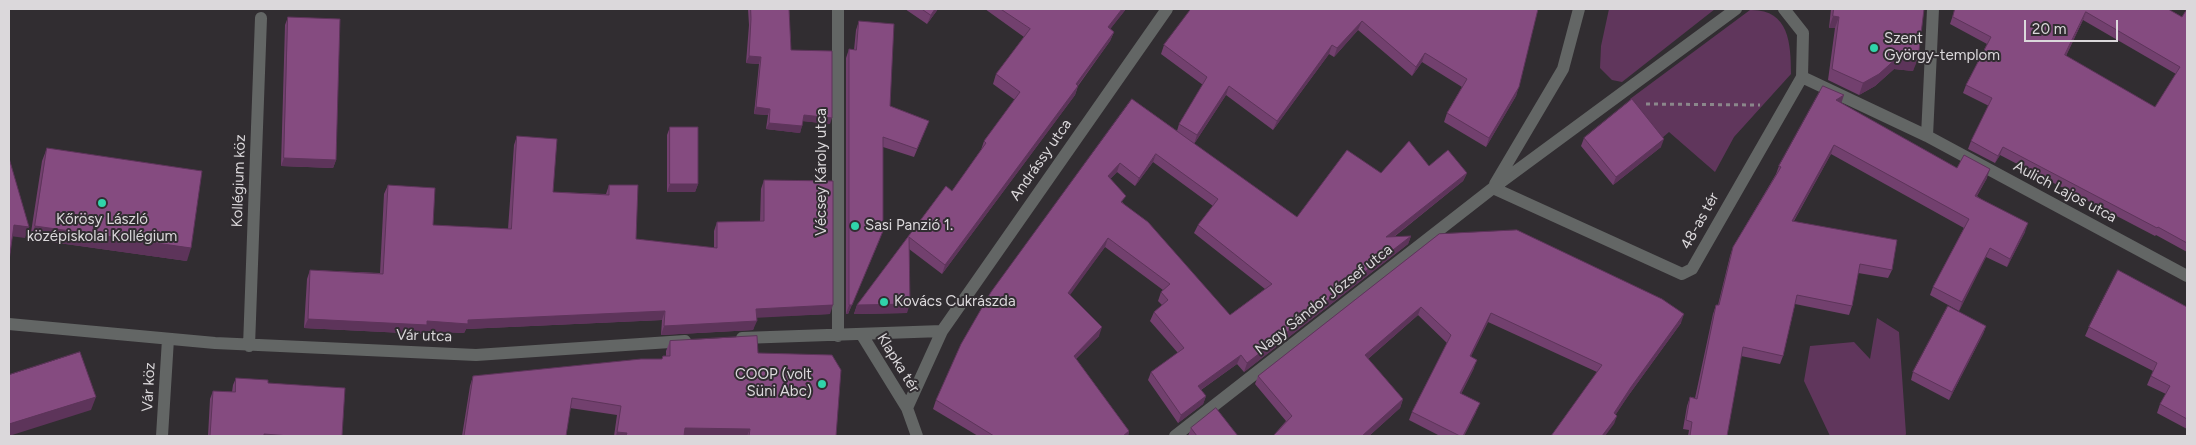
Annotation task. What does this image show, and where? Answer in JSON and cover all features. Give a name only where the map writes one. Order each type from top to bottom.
[{"type":"street","name":"Vécsey Károly utca","points":[[838,9],[838,336]]},
{"type":"street","name":"Andrássy utca","points":[[942,331],[1167,9]]},
{"type":"street","points":[[1493,188],[1563,68],[1579,9]]},
{"type":"street","points":[[1493,188],[1736,9]]},
{"type":"street","points":[[1784,9],[1802,33],[1802,77],[1927,136],[1933,9]]},
{"type":"street","name":"Kollégium köz","points":[[249,346],[260,18]]},
{"type":"street","name":"48-as tér","points":[[1493,188],[1682,274],[1692,269],[1802,77]]},
{"type":"street","name":"Aulich Lajos utca","points":[[1927,136],[2187,276]]},
{"type":"street","name":"Nagy Sándor József utca","points":[[1175,436],[1493,188]]},
{"type":"street","name":"Vár utca","points":[[9,324],[249,346],[476,355],[698,340]]},
{"type":"street","name":"Klapka tér","points":[[838,336],[942,331],[907,408]]},
{"type":"street","name":"Klapka tér","points":[[862,335],[907,408],[917,436]]},
{"type":"street","points":[[727,339],[838,336]]},
{"type":"street","name":"Vár köz","points":[[162,436],[168,339]]},
{"type":"path","points":[[1607,104],[1786,104]]},
{"type":"shaded area","points":[[1609,9],[1715,9],[1622,82],[1612,80],[1600,68],[1601,46]]},
{"type":"shaded area","points":[[1750,10],[1763,11],[1773,15],[1780,22],[1788,40],[1791,74],[1734,137],[1715,172],[1669,132],[1661,139],[1630,99]]},
{"type":"shaded area","points":[[1877,318],[1899,332],[1906,434],[1905,436],[1830,436],[1804,381],[1810,346],[1854,342],[1870,359]]},
{"type":"building","points":[[751,9],[789,9],[791,50],[832,51],[832,118],[804,115],[802,126],[769,123],[770,109],[756,107],[761,57],[749,56]]},
{"type":"building","points":[[922,9],[935,9],[931,15]]},
{"type":"building","points":[[1001,9],[1122,9],[1108,27],[1114,32],[1076,84],[1078,86],[945,265],[909,237],[910,304],[857,305],[946,186],[952,191],[986,143],[984,141],[1020,92],[996,74],[1030,29]]},
{"type":"building","points":[[1191,9],[1538,9],[1519,87],[1489,138],[1447,113],[1467,79],[1425,53],[1416,67],[1362,21],[1337,48],[1332,45],[1277,121],[1229,86],[1197,135],[1179,124],[1207,77],[1164,45]]},
{"type":"building","name":"Szent György-templom","points":[[1834,9],[1924,9],[1918,59],[1898,57],[1879,74],[1863,83],[1832,69],[1839,17],[1833,16]]},
{"type":"building","points":[[1955,9],[2168,9],[2182,17],[2187,9],[2187,243],[2003,147],[1998,156],[1971,141],[1992,98],[1966,85],[1991,37],[1953,17]],"holes":[[[2086,12],[2180,67],[2155,107],[2065,55]]]},
{"type":"building","points":[[288,17],[340,19],[336,160],[284,158]]},
{"type":"building","points":[[859,21],[894,24],[890,106],[929,121],[917,149],[883,137],[883,231],[852,305],[849,305],[849,49],[856,50]]},
{"type":"building","points":[[1823,86],[1844,95],[1836,100],[1957,168],[1964,155],[1990,169],[1975,196],[2028,223],[2010,259],[1990,248],[1962,302],[1933,287],[1969,219],[1834,145],[1792,221],[1897,240],[1892,270],[1860,264],[1852,306],[1797,295],[1783,356],[1743,347],[1727,436],[1690,436],[1692,422],[1686,420],[1690,397],[1697,399],[1716,305],[1719,305],[1733,247],[1781,167],[1779,166]]},
{"type":"building","points":[[1132,99],[1297,217],[1347,150],[1381,173],[1409,141],[1429,166],[1448,150],[1467,173],[1386,237],[1411,236],[1247,363],[1241,355],[1198,386],[1206,396],[1181,415],[1151,372],[1184,348],[1154,312],[1168,300],[1161,292],[1170,284],[1108,238],[1068,293],[1102,327],[1074,356],[1129,431],[1123,436],[994,436],[936,400],[961,344],[991,292]],"holes":[[[1156,154],[1218,199],[1198,225],[1272,284],[1230,315],[1148,222],[1121,202],[1126,196],[1108,176],[1120,163],[1139,178]]]},
{"type":"building","points":[[1632,99],[1664,139],[1616,177],[1584,138]]},
{"type":"building","points":[[670,127],[698,127],[698,184],[670,184]]},
{"type":"building","points":[[517,136],[557,139],[553,192],[609,195],[609,185],[638,185],[636,239],[717,248],[717,222],[764,221],[764,180],[833,181],[833,305],[756,309],[757,321],[664,326],[665,311],[468,320],[468,324],[427,321],[427,325],[308,319],[310,270],[383,274],[388,185],[435,188],[433,225],[511,229]]},
{"type":"building","name":"Kőrösy László középiskolai Kollégium","points":[[47,148],[202,171],[191,248],[35,226]]},
{"type":"building","points":[[9,158],[29,227],[14,225],[9,261]]},
{"type":"building","points":[[1517,230],[1662,299],[1684,314],[1631,387],[1614,413],[1617,416],[1602,436],[1551,436],[1602,365],[1491,313],[1470,356],[1477,360],[1460,393],[1480,403],[1463,436],[1412,412],[1451,335],[1421,307],[1365,355],[1403,399],[1362,436],[1273,436],[1292,416],[1258,376],[1439,234]]},
{"type":"building","points":[[2118,270],[2187,307],[2187,419],[2160,404],[2170,386],[2151,376],[2157,363],[2089,327]]},
{"type":"building","points":[[1948,306],[1986,326],[1952,392],[1913,372]]},
{"type":"building","points":[[757,336],[758,353],[832,355],[841,370],[836,436],[749,436],[750,429],[685,428],[684,436],[626,436],[627,433],[617,432],[621,406],[572,398],[566,436],[464,436],[473,376],[641,359],[662,359],[663,356],[670,356],[670,341]]},
{"type":"building","points":[[80,352],[96,397],[9,424],[9,375]]},
{"type":"building","points":[[236,378],[268,380],[268,383],[345,388],[342,436],[264,434],[264,436],[210,436],[213,391],[235,392]]},
{"type":"building","points":[[1216,408],[1238,436],[1197,436],[1191,428]]},
{"type":"place","name":"Szent György-templom","points":[[1874,48]]},
{"type":"place","name":"Kőrösy László középiskolai Kollégium","points":[[102,203]]},
{"type":"place","name":"Sasi Panzió 1.","points":[[855,226]]},
{"type":"place","name":"Kovács Cukrászda","points":[[884,302]]},
{"type":"place","name":"COOP (volt Süni Abc)","points":[[822,384]]}]
